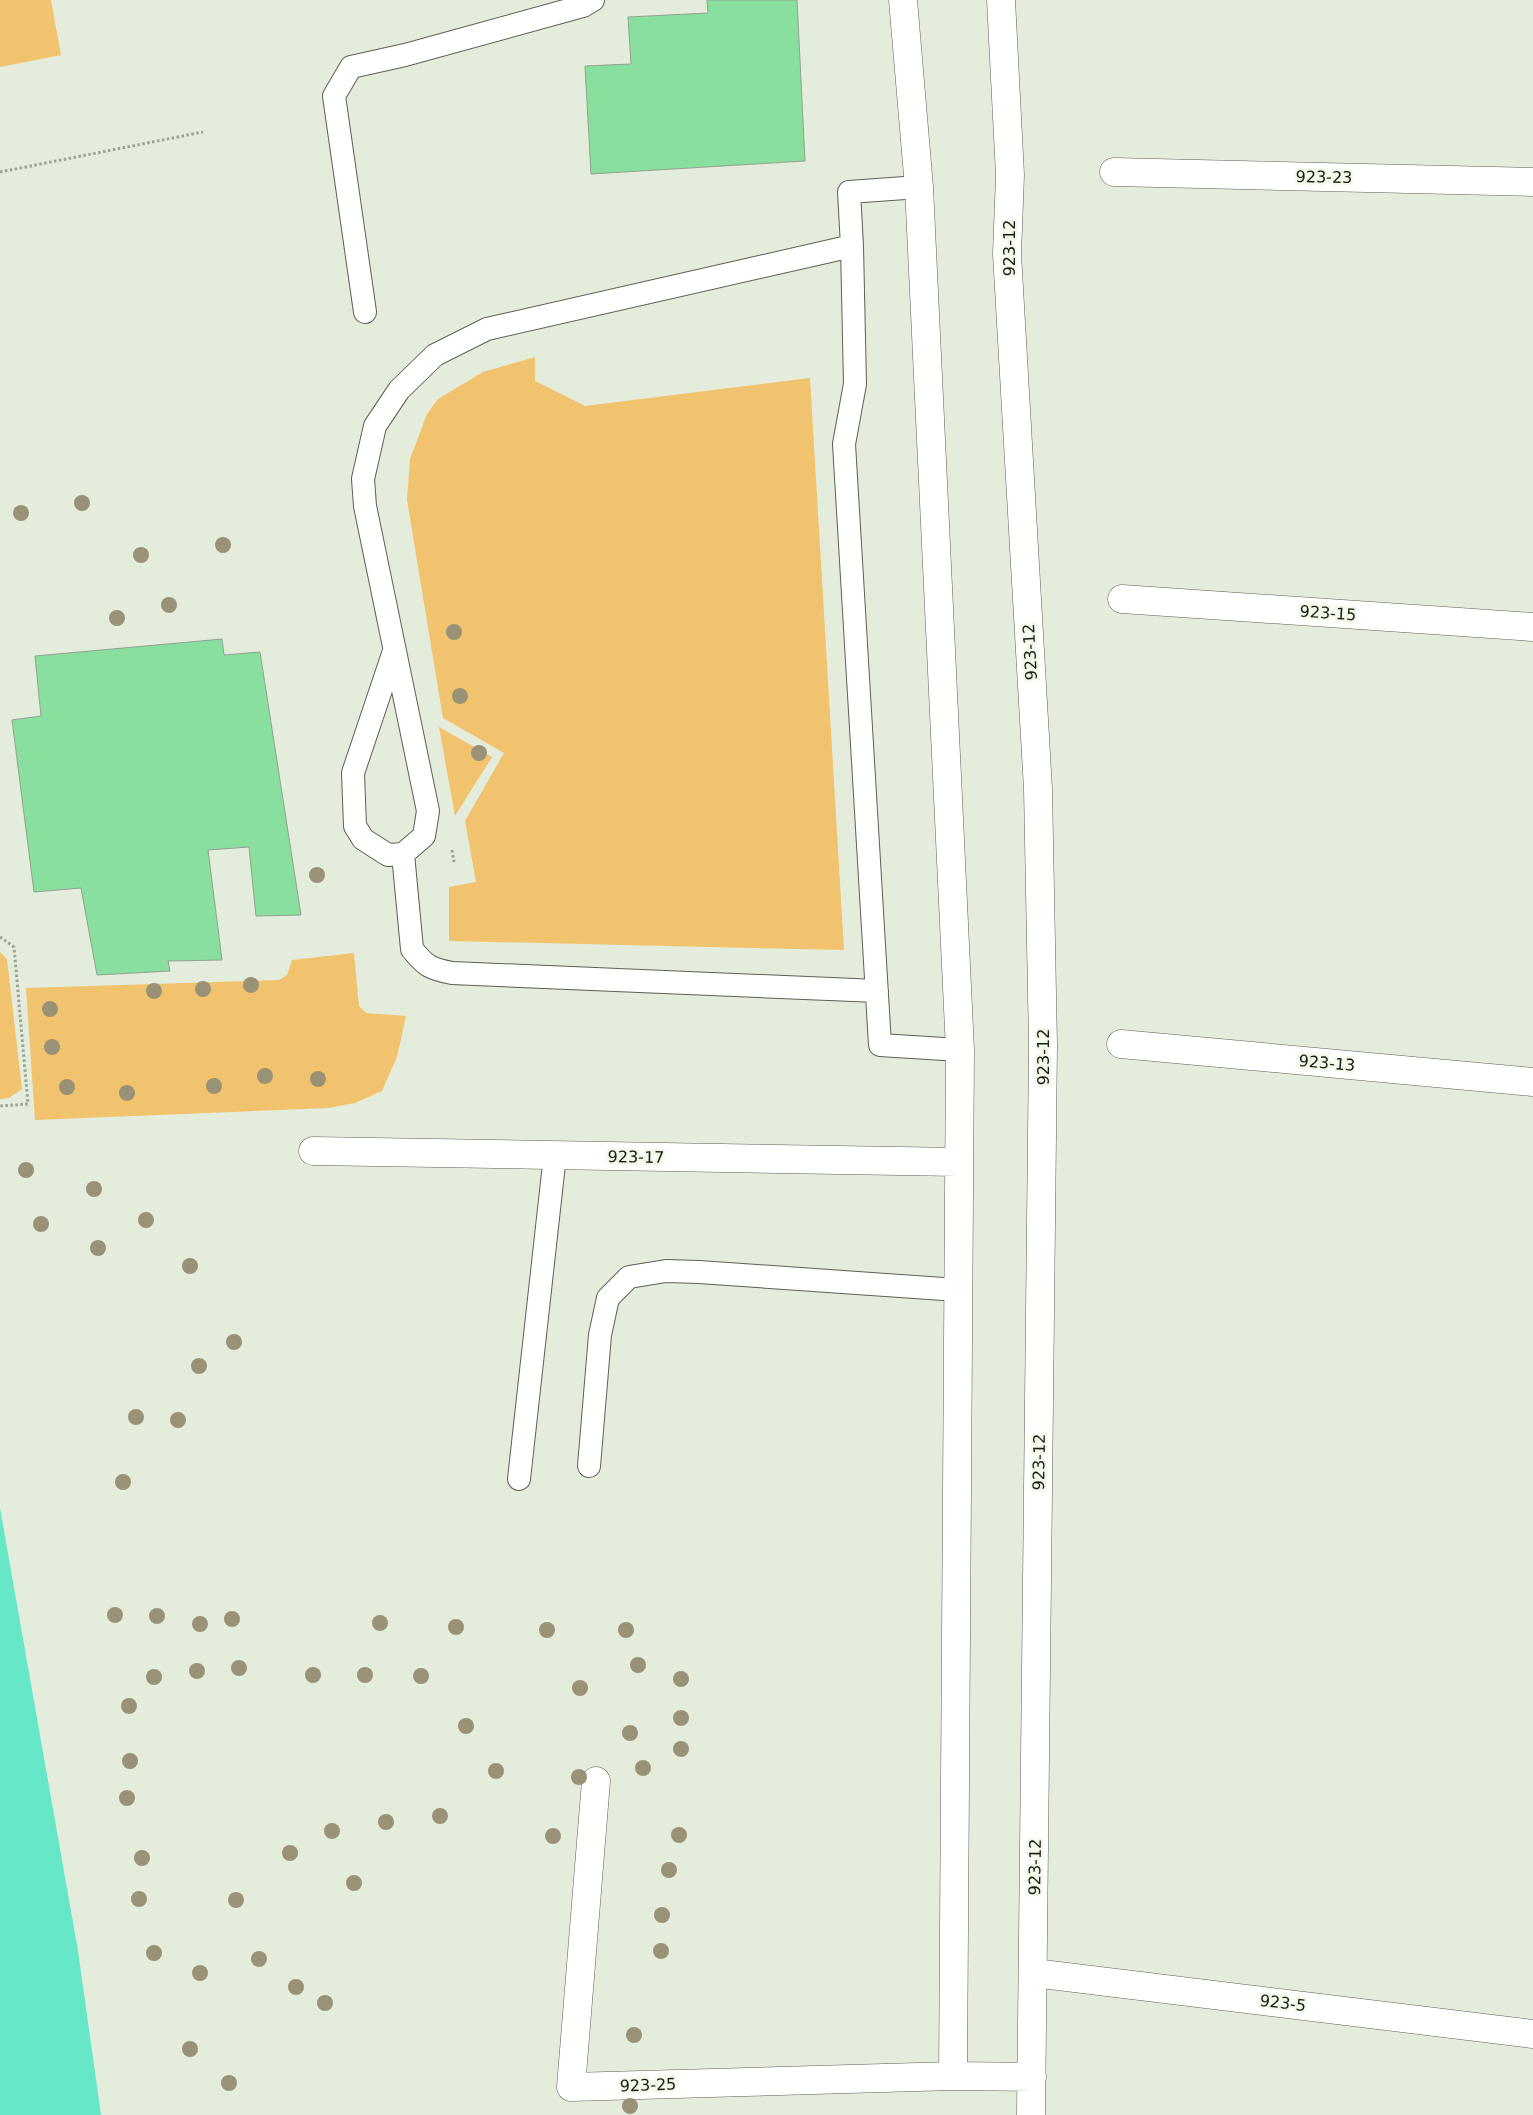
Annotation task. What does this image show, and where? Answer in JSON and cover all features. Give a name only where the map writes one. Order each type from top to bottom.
[{"type":"street","points":[[903,0],[919,187],[960,1050],[952,2076]]},
{"type":"street","name":"923-12","points":[[1001,0],[1010,176],[1007,254],[1038,789],[1044,1045],[1031,2115]]},
{"type":"street","name":"923-23","points":[[1114,172],[1533,182]]},
{"type":"street","name":"923-15","points":[[1122,599],[1533,627]]},
{"type":"street","name":"923-13","points":[[1121,1044],[1533,1082]]},
{"type":"street","name":"923-17","points":[[313,1151],[959,1162]]},
{"type":"street","name":"923-25","points":[[596,1781],[571,2087],[952,2076],[1032,2077]]},
{"type":"street","name":"923-5","points":[[1034,1973],[1533,2034]]},
{"type":"lane","points":[[365,312],[334,96],[351,68],[583,6],[593,0]]},
{"type":"lane","points":[[919,187],[849,192],[855,384],[844,444],[880,1045],[960,1050]]},
{"type":"lane","points":[[394,651],[353,772],[355,826],[363,840],[388,855],[403,854],[424,836],[428,811],[365,506],[363,479],[375,426],[399,390],[434,355],[487,329],[852,246]]},
{"type":"lane","points":[[403,854],[412,949],[420,960],[431,969],[452,973],[877,991]]},
{"type":"lane","points":[[518,1479],[555,1155]]},
{"type":"lane","points":[[588,1466],[600,1336],[608,1298],[629,1277],[666,1271],[699,1272],[958,1290]]},
{"type":"path","points":[[0,172],[203,132]]},
{"type":"path","points":[[451,843],[454,862]]},
{"type":"path","points":[[0,938],[14,947],[28,1104],[0,1106]]},
{"type":"shaded area","points":[[0,0],[51,0],[61,55],[0,67]]},
{"type":"shaded area","points":[[535,357],[535,381],[585,406],[810,378],[844,950],[449,941],[449,887],[476,882],[465,821],[504,753],[443,718],[407,500],[410,459],[427,414],[438,399],[483,372]]},
{"type":"shaded area","points":[[439,727],[492,757],[455,816]]},
{"type":"shaded area","points":[[0,952],[7,959],[22,1089],[9,1098],[0,1099]]},
{"type":"shaded area","points":[[354,953],[359,1006],[366,1013],[406,1016],[397,1057],[382,1091],[355,1103],[328,1108],[35,1120],[26,988],[279,980],[287,975],[292,960]]},
{"type":"shaded area","points":[[0,1508],[78,1951],[101,2115],[0,2115]]},
{"type":"building","points":[[707,0],[797,0],[805,161],[591,174],[585,66],[631,64],[628,17],[708,13]]},
{"type":"building","points":[[222,639],[224,655],[260,652],[301,915],[256,916],[249,847],[208,850],[222,960],[168,961],[170,971],[97,975],[81,888],[34,892],[12,720],[41,716],[35,656]]}]
